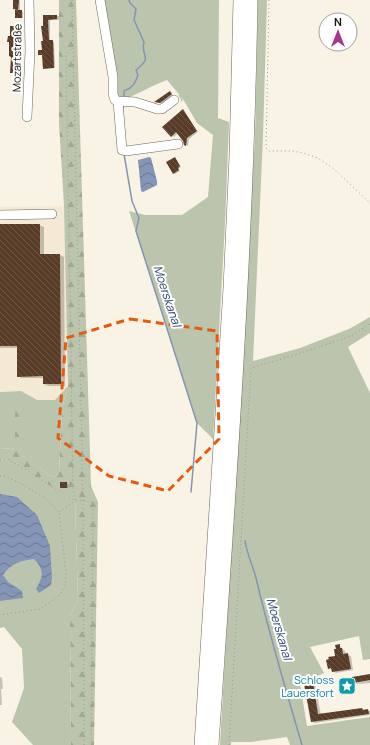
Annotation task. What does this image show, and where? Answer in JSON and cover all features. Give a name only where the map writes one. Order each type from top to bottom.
[{"type":"highway","points":[[201,745],[230,288],[240,0]]},
{"type":"highway","points":[[212,745],[240,289],[247,146],[251,0]]},
{"type":"street","name":"Mozartstraße","points":[[26,117],[30,51],[29,0]]},
{"type":"street","points":[[100,0],[113,77],[113,94],[115,100],[118,102],[124,150],[178,144]]},
{"type":"street","points":[[118,102],[135,102],[157,109],[162,109],[174,100]]},
{"type":"street","points":[[0,215],[52,214]]},
{"type":"path","points":[[72,0],[84,500],[84,745]]},
{"type":"path","points":[[269,0],[266,148],[269,151],[293,151],[303,153],[322,161],[334,169],[370,203]]},
{"type":"path","points":[[73,47],[66,55],[73,488],[75,501]]},
{"type":"path","points":[[229,745],[250,368],[351,336],[370,324]]},
{"type":"path","points":[[0,460],[8,459],[75,501]]},
{"type":"path","points":[[0,476],[4,476],[20,483],[45,498],[59,512],[66,573],[65,587],[60,595],[40,609],[0,616]]},
{"type":"path","points":[[59,512],[75,501],[84,500],[93,503],[94,508],[91,745]]},
{"type":"highlighted area","points":[[130,319],[217,331],[219,439],[168,491],[109,476],[58,438],[66,338]]},
{"type":"shaded area","points":[[64,206],[68,386],[55,400],[37,400],[21,391],[0,392],[0,207]]},
{"type":"green space","points":[[59,0],[76,0],[91,486],[98,502],[94,745],[71,745],[70,616],[78,599],[75,501],[7,459],[0,460],[0,449],[12,448],[15,450],[15,413],[19,406],[22,411],[22,455],[52,477],[59,475],[62,408],[68,386],[64,206],[59,123]]},
{"type":"green space","points":[[100,0],[219,0],[218,118],[229,122],[213,439],[197,423],[129,211],[145,215],[182,215],[208,197],[213,135],[197,123],[183,99],[167,80],[118,101]]},
{"type":"green space","points":[[258,0],[267,0],[263,136],[253,361],[300,348],[349,329],[370,317],[370,333],[348,347],[370,393],[370,659],[363,660],[359,636],[310,647],[324,673],[300,684],[307,726],[370,717],[370,745],[290,745],[287,737],[251,742],[231,742],[231,745],[220,745],[255,136]]},
{"type":"green space","points":[[68,386],[62,408],[59,475],[52,477],[12,448],[0,449],[0,392],[21,391],[37,400],[55,400]]},
{"type":"green space","points":[[8,459],[75,501],[78,599],[70,616],[71,745],[33,745],[12,722],[24,688],[22,649],[4,627],[0,628],[0,460]]},
{"type":"water","points":[[149,157],[151,158],[157,185],[143,192],[141,191],[138,160]]},
{"type":"water","points":[[0,494],[17,497],[37,515],[50,546],[52,578],[51,585],[39,593],[36,589],[42,574],[38,563],[34,559],[17,563],[9,568],[3,575],[8,582],[22,591],[23,598],[0,601]]},
{"type":"building","points":[[13,0],[19,0],[18,10],[13,9]]},
{"type":"building","points":[[15,10],[22,10],[22,18],[15,18]]},
{"type":"building","points":[[43,15],[57,15],[57,19],[48,20],[49,40],[53,40],[54,68],[43,69],[42,55],[38,55],[38,50],[42,50],[41,41],[43,41],[41,26],[43,26]]},
{"type":"building","points":[[10,26],[18,26],[17,73],[22,73],[22,83],[14,83],[15,73],[10,73],[11,57],[9,56],[9,42],[7,42],[8,36],[10,36]]},
{"type":"building","points":[[170,91],[172,94],[160,103],[154,102]]},
{"type":"building","points":[[183,109],[197,131],[187,138],[186,146],[176,132],[171,137],[162,127]]},
{"type":"building","points":[[175,157],[180,166],[178,168],[179,170],[173,174],[166,162]]},
{"type":"building","points":[[0,224],[40,224],[40,254],[60,254],[61,384],[43,384],[43,376],[17,377],[17,346],[0,346]]},
{"type":"building","points":[[60,482],[67,482],[67,488],[60,488]]},
{"type":"building","points":[[340,644],[343,654],[348,653],[351,669],[332,672],[331,668],[328,669],[326,660],[329,659],[328,657],[335,656],[335,645]]},
{"type":"building","points":[[370,674],[370,680],[353,683],[352,677]]},
{"type":"building","points":[[313,682],[318,714],[362,708],[363,710],[368,709],[369,714],[311,722],[304,684]]},
{"type":"waterway","name":"Moerskanal","points":[[124,98],[124,91],[131,87],[134,83],[138,75],[136,70],[145,59],[143,47],[144,42],[134,20],[136,9],[129,0]]},
{"type":"waterway","name":"Moerskanal","points":[[123,105],[123,112]]},
{"type":"waterway","name":"Moerskanal","points":[[124,154],[132,201],[139,218],[136,231],[197,423],[191,492]]},
{"type":"waterway","name":"Moerskanal","points":[[245,541],[256,577],[278,664],[302,745]]},
{"type":"place","name":"Schloss Lauersfort","points":[[347,686]]}]
